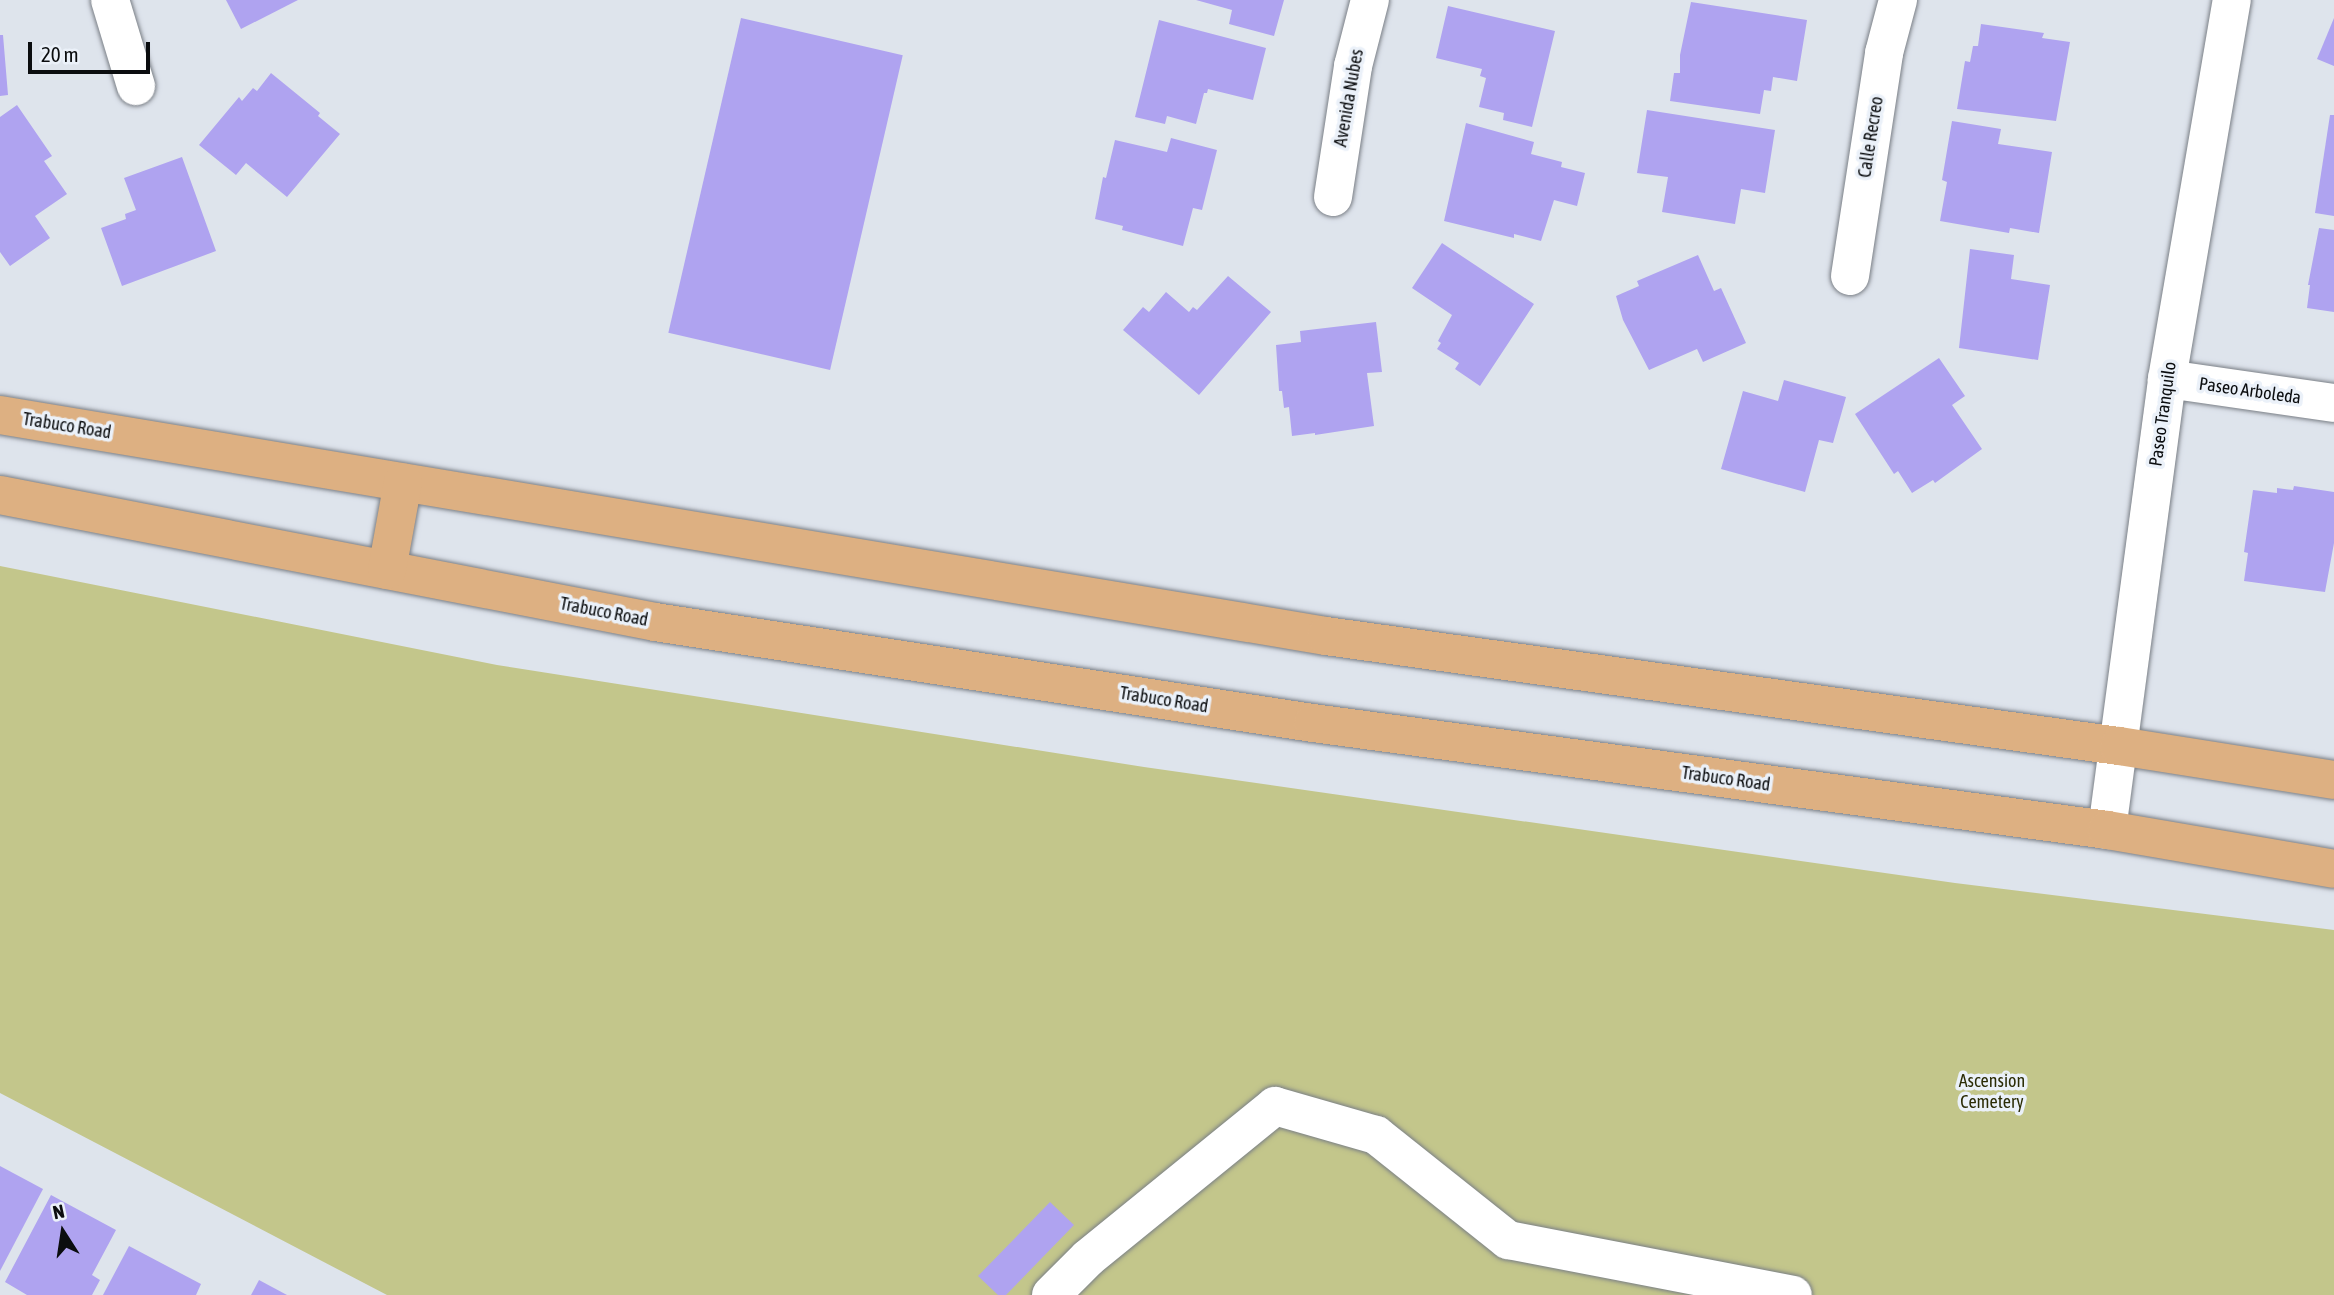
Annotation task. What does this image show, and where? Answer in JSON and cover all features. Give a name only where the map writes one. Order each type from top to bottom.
[{"type":"main road","name":"Trabuco Road","points":[[0,415],[1326,636],[2119,746],[2334,780]]},
{"type":"main road","points":[[387,570],[403,482]]},
{"type":"main road","name":"Trabuco Road","points":[[0,495],[654,622],[1313,723],[2107,830],[2334,869]]},
{"type":"street","points":[[110,0],[136,86]]},
{"type":"street","name":"Avenida Nubes","points":[[1333,197],[1353,66],[1370,0]]},
{"type":"street","name":"Calle Recreo","points":[[1850,276],[1884,52],[1898,0]]},
{"type":"street","name":"Paseo Tranquilo","points":[[2107,830],[2167,379],[2222,2]]},
{"type":"street","name":"Paseo Arboleda","points":[[2167,379],[2334,403]]},
{"type":"street","points":[[1051,1295],[1088,1258],[1275,1106],[1376,1135],[1508,1240],[1793,1295]]},
{"type":"green space","name":"Ascension Cemetery","points":[[0,566],[497,665],[1144,767],[1955,883],[2334,930],[2334,1295],[387,1295],[0,1093]]},
{"type":"building","points":[[226,0],[298,0],[241,29]]},
{"type":"building","points":[[1196,0],[1284,0],[1274,36],[1229,24],[1232,10]]},
{"type":"building","points":[[1691,2],[1807,20],[1797,81],[1773,77],[1771,91],[1764,90],[1760,114],[1670,101],[1674,73],[1680,73],[1680,55]]},
{"type":"building","points":[[1448,6],[1555,31],[1532,127],[1503,120],[1504,113],[1479,107],[1486,78],[1480,76],[1482,69],[1436,58]]},
{"type":"building","points":[[741,18],[903,55],[830,370],[668,333]]},
{"type":"building","points":[[2334,18],[2334,66],[2317,59]]},
{"type":"building","points":[[1159,20],[1266,48],[1253,100],[1208,89],[1207,93],[1204,93],[1196,124],[1167,116],[1165,124],[1135,117]]},
{"type":"building","points":[[1981,24],[2044,33],[2042,38],[2070,42],[2056,121],[1957,109],[1965,61],[1970,62],[1973,46],[1978,46]]},
{"type":"building","points":[[0,35],[3,35],[8,95],[0,96]]},
{"type":"building","points":[[271,73],[320,113],[318,116],[340,134],[287,197],[246,163],[236,175],[199,145],[239,97],[242,101],[253,88],[257,91]]},
{"type":"building","points":[[17,105],[52,156],[44,161],[67,194],[35,216],[50,238],[10,266],[0,252],[0,117]]},
{"type":"building","points":[[1647,110],[1775,130],[1765,193],[1741,189],[1735,224],[1662,212],[1668,177],[1637,173]]},
{"type":"building","points":[[2330,115],[2334,115],[2334,216],[2315,213]]},
{"type":"building","points":[[1952,121],[2001,129],[1998,144],[2052,152],[2039,233],[2010,228],[2009,233],[1940,221],[1947,182],[1942,180]]},
{"type":"building","points":[[1466,123],[1534,142],[1531,154],[1562,162],[1561,167],[1585,173],[1577,206],[1554,200],[1541,241],[1514,234],[1514,238],[1444,221]]},
{"type":"building","points":[[1171,138],[1217,150],[1202,210],[1193,208],[1183,246],[1122,230],[1123,226],[1095,219],[1103,177],[1106,178],[1115,140],[1167,152]]},
{"type":"building","points":[[182,157],[216,251],[122,286],[101,228],[126,219],[125,214],[136,210],[124,178]]},
{"type":"building","points":[[2319,228],[2334,230],[2334,312],[2307,308],[2308,285]]},
{"type":"building","points":[[1442,243],[1534,304],[1480,386],[1455,369],[1459,363],[1437,349],[1441,343],[1438,341],[1452,315],[1412,288]]},
{"type":"building","points":[[1970,249],[2014,255],[2011,279],[2050,285],[2038,360],[1959,348]]},
{"type":"building","points":[[1698,255],[1714,291],[1721,288],[1746,343],[1703,362],[1697,349],[1649,370],[1623,320],[1616,296],[1639,286],[1637,281]]},
{"type":"building","points":[[1228,276],[1271,312],[1199,395],[1123,330],[1143,307],[1149,312],[1166,292],[1189,312],[1193,307],[1197,310]]},
{"type":"building","points":[[1376,322],[1382,372],[1367,373],[1374,426],[1292,436],[1289,407],[1284,408],[1282,391],[1279,391],[1276,345],[1301,342],[1300,331]]},
{"type":"building","points":[[1939,358],[1965,396],[1952,405],[1982,449],[1935,483],[1933,480],[1912,493],[1898,471],[1894,474],[1855,414]]},
{"type":"building","points":[[1784,380],[1846,397],[1833,443],[1819,440],[1805,492],[1721,469],[1743,391],[1778,401]]},
{"type":"building","points":[[2294,486],[2334,492],[2334,543],[2325,592],[2244,581],[2248,553],[2244,552],[2253,490],[2277,493],[2277,488],[2293,490]]},
{"type":"building","points":[[0,1166],[43,1189],[0,1271]]},
{"type":"building","points":[[51,1195],[116,1230],[92,1275],[100,1280],[92,1295],[27,1295],[5,1282]]},
{"type":"building","points":[[1050,1202],[1074,1225],[1006,1295],[998,1295],[978,1276]]},
{"type":"building","points":[[129,1246],[201,1284],[196,1295],[103,1295]]},
{"type":"building","points":[[259,1280],[287,1295],[251,1295]]}]
